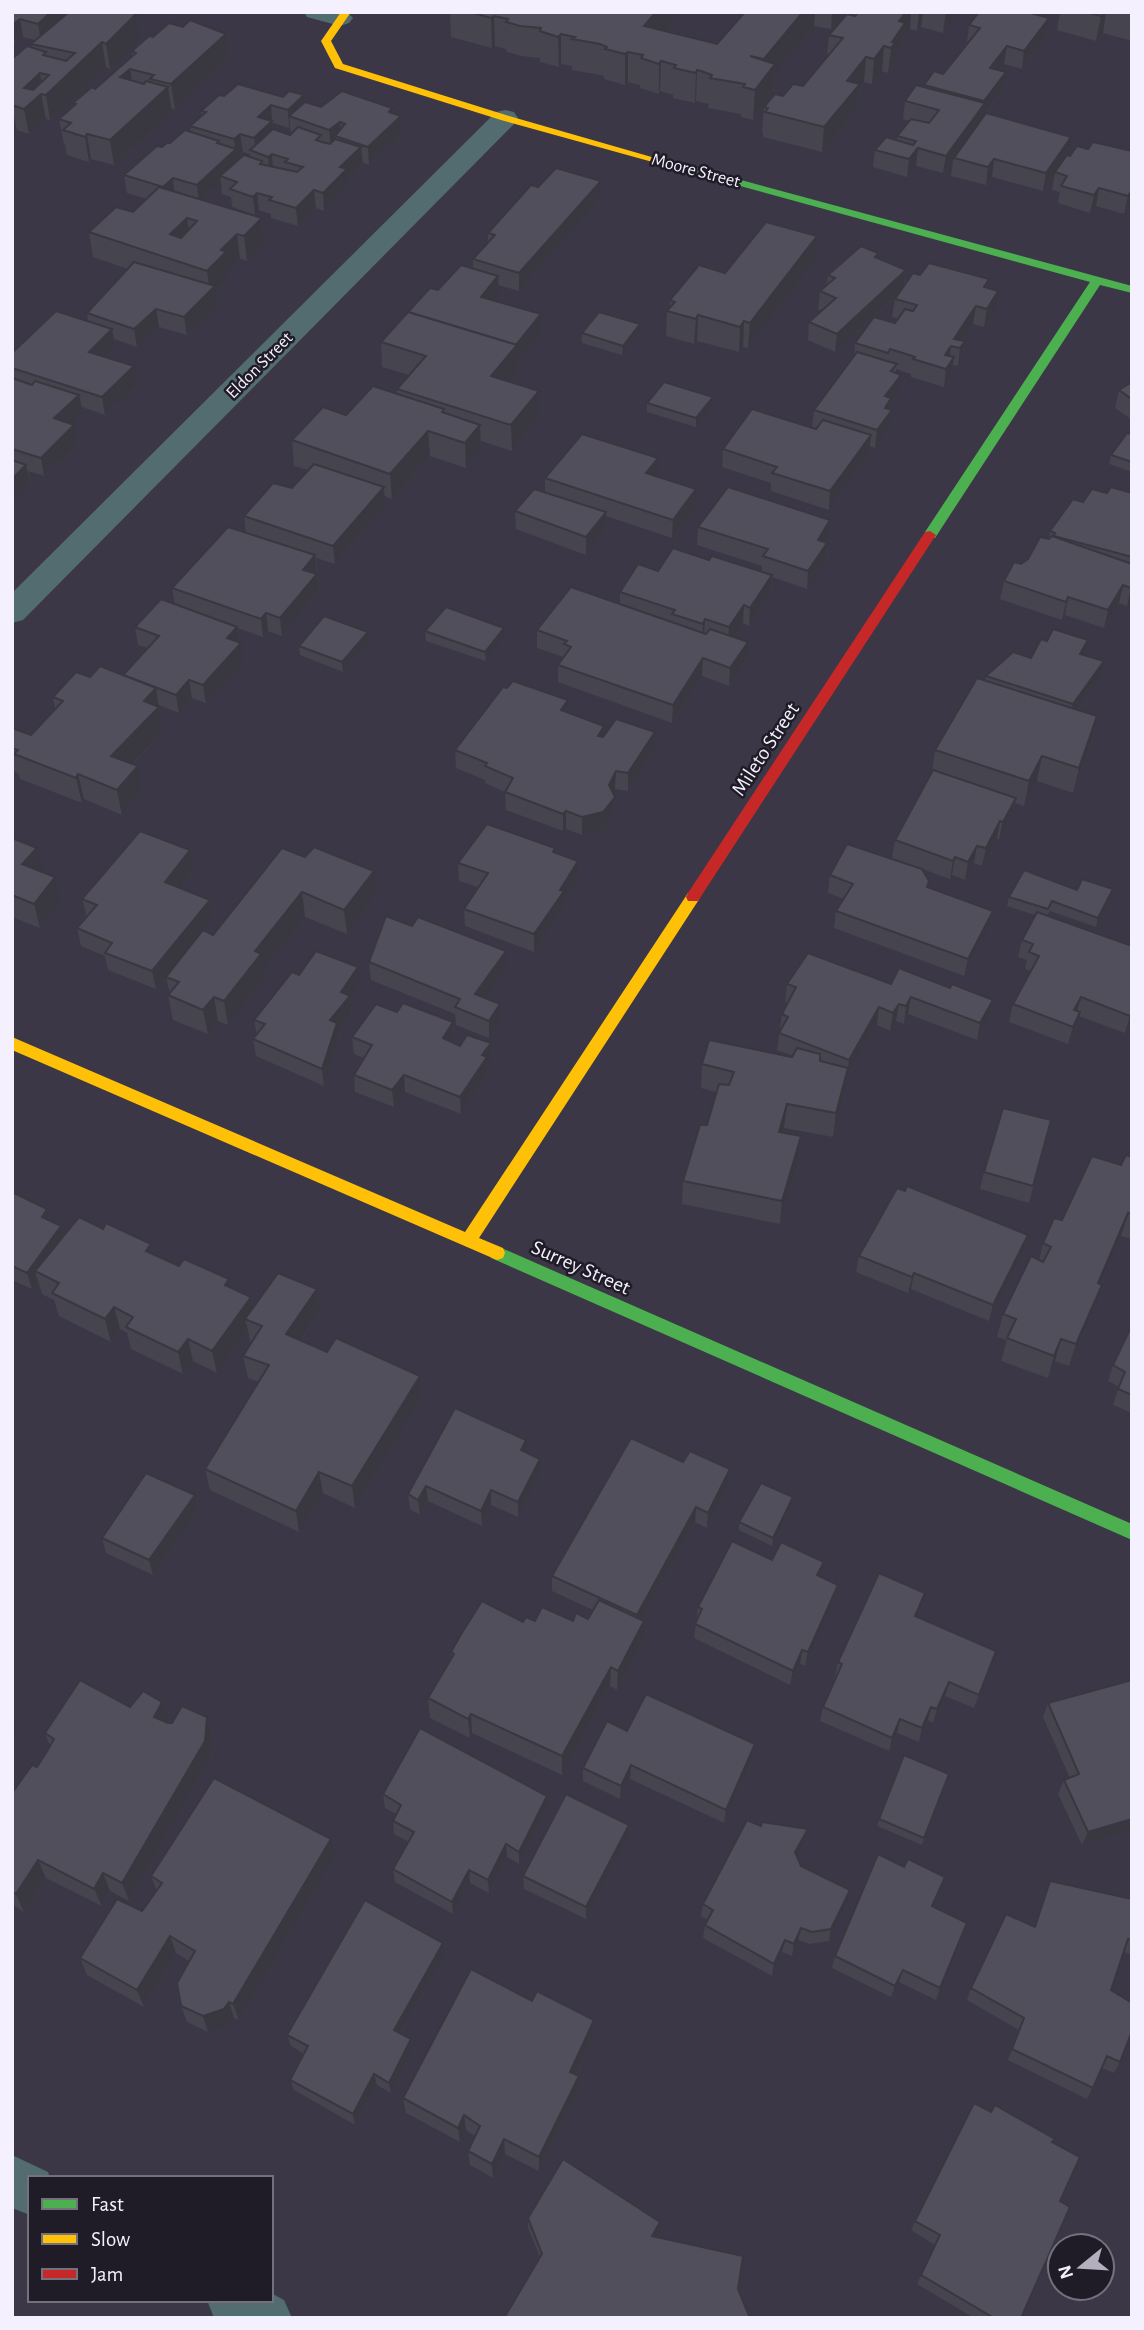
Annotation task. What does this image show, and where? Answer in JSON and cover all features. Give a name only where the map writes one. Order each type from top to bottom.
[{"type":"street","name":"Moore Street","points":[[334,14],[326,41],[339,66],[505,118],[1132,290]]},
{"type":"street","name":"Eldon Street","points":[[12,612],[505,118]]},
{"type":"street","name":"Mileto Street","points":[[469,1240],[1097,280]]},
{"type":"street","name":"Surrey Street","points":[[12,1044],[469,1240],[1132,1532]]},
{"type":"street","points":[[12,2180],[28,2189]]},
{"type":"street","points":[[237,2302],[266,2318]]},
{"type":"building","points":[[12,12],[51,12],[38,24],[20,19],[12,25]]},
{"type":"building","points":[[69,12],[136,14],[106,44],[102,42],[46,95],[41,94],[24,109],[12,105],[12,59],[27,46],[46,52],[43,55],[66,61],[75,53],[31,44]],"holes":[[[40,73],[49,75],[33,90],[24,88]]]},
{"type":"building","points":[[470,12],[656,12],[644,26],[717,44],[745,12],[803,12],[764,59],[750,56],[775,64],[755,90],[743,87],[745,84],[710,78],[712,75],[701,71],[697,70],[696,73],[674,68],[676,65],[661,61],[659,64],[641,58],[643,55],[628,52],[625,54],[605,49],[607,47],[600,44],[572,39],[575,37],[561,34],[558,37],[540,31],[541,28],[520,26],[506,22],[508,19]]},
{"type":"building","points":[[858,12],[906,12],[899,21],[905,23],[891,48],[884,46],[874,59],[866,57],[847,81],[860,84],[824,127],[765,112],[768,108],[764,107],[775,94],[783,96],[793,84],[803,86],[843,38],[829,35],[847,14],[855,16]]},
{"type":"building","points":[[979,12],[1027,12],[1049,18],[1024,51],[1007,46],[990,68],[1006,72],[984,101],[924,85],[934,71],[943,74],[980,28],[969,25]]},
{"type":"building","points":[[1086,12],[1104,12],[1101,16]]},
{"type":"building","points":[[190,20],[226,34],[171,84],[150,79],[154,75],[130,69],[120,77],[168,87],[110,140],[87,134],[85,137],[63,130],[71,123],[59,119],[76,104],[73,103],[92,87],[95,89],[136,53],[132,51],[149,36],[153,37],[169,23],[183,27]]},
{"type":"building","points":[[238,84],[283,97],[289,91],[304,95],[288,110],[271,105],[258,117],[272,121],[254,138],[240,134],[234,139],[190,126],[206,112],[201,111],[219,95],[224,96]]},
{"type":"building","points":[[916,85],[985,103],[946,156],[918,148],[909,159],[875,150],[886,137],[913,145],[916,141],[897,136],[911,119],[929,123],[939,110],[905,101]]},
{"type":"building","points":[[342,91],[392,108],[389,112],[401,116],[368,147],[335,136],[345,124],[340,122],[329,130],[289,116],[305,102],[321,107]]},
{"type":"building","points":[[986,113],[1071,137],[1046,173],[994,159],[988,167],[954,158]]},
{"type":"building","points":[[298,127],[321,135],[316,140],[322,142],[330,144],[335,139],[361,147],[340,167],[347,169],[323,193],[314,190],[296,208],[269,200],[272,197],[257,193],[253,197],[230,189],[237,182],[220,176],[244,155],[262,161],[260,164],[297,172],[303,167],[285,162],[288,159],[272,154],[268,157],[250,150],[273,129],[290,135]]},
{"type":"building","points":[[185,130],[236,149],[197,185],[173,178],[163,187],[124,175],[157,146],[170,143]]},
{"type":"building","points":[[1093,142],[1132,151],[1132,190],[1128,196],[1099,188],[1094,195],[1061,186],[1067,176],[1055,172],[1067,155],[1070,156],[1077,146],[1088,149]]},
{"type":"building","points":[[556,168],[601,181],[519,273],[473,259],[495,235],[488,233],[531,185],[538,187]]},
{"type":"building","points":[[159,187],[262,218],[244,236],[237,234],[221,250],[226,252],[207,271],[89,232],[116,207],[133,212]],"holes":[[[187,218],[197,221],[181,238],[170,234]]]},
{"type":"building","points":[[766,222],[817,236],[750,323],[744,321],[740,327],[698,315],[696,319],[667,311],[675,302],[670,300],[699,265],[725,273]]},
{"type":"building","points":[[861,246],[878,253],[875,257],[906,270],[837,334],[809,322],[836,298],[820,291],[835,278],[828,275]]},
{"type":"building","points":[[134,262],[215,286],[184,317],[156,309],[134,329],[87,313]]},
{"type":"building","points":[[929,263],[989,279],[984,287],[998,291],[987,309],[976,306],[965,322],[954,339],[965,341],[960,348],[951,346],[948,350],[945,355],[954,357],[946,369],[890,349],[888,353],[855,343],[874,317],[895,323],[905,309],[913,311],[917,305],[895,299],[913,273],[920,275]]},
{"type":"building","points":[[461,265],[498,276],[481,297],[541,314],[516,345],[408,312],[430,288],[438,290]]},
{"type":"building","points":[[56,311],[112,329],[89,352],[134,366],[102,397],[12,368],[12,353]]},
{"type":"building","points":[[408,312],[517,345],[491,376],[539,391],[511,425],[397,389],[426,356],[381,342]]},
{"type":"building","points":[[599,312],[640,324],[623,346],[582,333]]},
{"type":"building","points":[[857,352],[897,364],[891,371],[901,375],[885,396],[891,398],[885,408],[892,410],[877,430],[814,410]]},
{"type":"building","points":[[12,378],[32,385],[35,381],[79,395],[54,418],[74,425],[41,458],[12,449]]},
{"type":"building","points":[[664,382],[713,397],[696,418],[647,403]]},
{"type":"building","points":[[1132,382],[1132,399],[1119,390]]},
{"type":"building","points":[[373,386],[444,409],[442,412],[480,425],[465,443],[428,431],[390,474],[292,440],[323,407],[346,415]]},
{"type":"building","points":[[752,409],[816,429],[823,420],[871,435],[830,491],[772,473],[777,467],[723,449]]},
{"type":"building","points":[[1127,433],[1132,434],[1132,462],[1111,455]]},
{"type":"building","points":[[582,434],[658,458],[646,473],[696,489],[673,520],[545,478]]},
{"type":"building","points":[[12,460],[26,465],[12,479]]},
{"type":"building","points":[[314,464],[384,487],[333,546],[244,516],[273,483],[292,488]]},
{"type":"building","points":[[728,487],[830,520],[818,540],[827,543],[808,571],[763,556],[768,549],[698,527]]},
{"type":"building","points":[[1111,487],[1132,493],[1132,557],[1054,536],[1055,533],[1050,531],[1073,499],[1083,502],[1092,489],[1107,493]]},
{"type":"building","points":[[534,489],[606,512],[586,537],[515,511]]},
{"type":"building","points":[[228,527],[315,555],[303,570],[317,574],[280,618],[266,613],[261,619],[172,588]]},
{"type":"building","points":[[1052,536],[1132,564],[1131,588],[1123,585],[1108,610],[1068,597],[1066,602],[1004,581],[1014,562],[1021,564],[1028,559],[1040,537],[1049,539]]},
{"type":"building","points":[[673,548],[709,560],[712,556],[772,575],[750,608],[744,605],[729,627],[705,619],[703,624],[672,614],[675,610],[620,592],[638,564],[658,571]]},
{"type":"building","points":[[571,587],[706,634],[710,629],[748,642],[730,668],[703,658],[673,705],[558,665],[571,647],[564,644],[567,641],[537,630]]},
{"type":"building","points":[[161,599],[237,627],[227,638],[241,643],[203,685],[189,680],[176,695],[123,675],[159,636],[135,627]]},
{"type":"building","points":[[446,607],[504,628],[485,652],[425,631]]},
{"type":"building","points":[[324,616],[368,632],[342,662],[299,646]]},
{"type":"building","points":[[1053,629],[1088,640],[1080,654],[1104,661],[1073,704],[986,676],[1013,652],[1031,658],[1041,639],[1047,641]]},
{"type":"building","points":[[100,666],[156,688],[144,701],[159,707],[111,756],[138,766],[117,790],[78,774],[76,778],[14,754],[18,750],[12,748],[12,728],[31,735],[63,701],[53,697],[76,672],[90,677]]},
{"type":"building","points":[[977,678],[1097,716],[1079,768],[1042,756],[1029,781],[935,750]]},
{"type":"building","points":[[513,681],[568,700],[561,710],[604,726],[598,736],[603,737],[616,719],[655,732],[628,773],[616,771],[609,785],[615,797],[603,812],[582,817],[566,811],[563,814],[505,792],[513,778],[485,766],[487,763],[455,750],[503,687],[507,688]]},
{"type":"building","points":[[933,770],[1016,798],[986,848],[977,846],[968,862],[955,857],[953,861],[895,840]]},
{"type":"building","points":[[487,824],[555,848],[553,852],[578,861],[560,890],[564,891],[534,934],[464,909],[488,873],[458,863]]},
{"type":"building","points":[[140,831],[190,850],[165,882],[210,900],[152,971],[105,953],[112,943],[77,928],[97,905],[82,899]]},
{"type":"building","points":[[12,838],[37,848],[22,864],[55,877],[34,904],[12,895]]},
{"type":"building","points":[[847,844],[922,869],[929,881],[927,887],[993,911],[968,959],[836,911],[853,884],[830,875]]},
{"type":"building","points":[[314,847],[374,871],[344,910],[302,892],[255,951],[261,954],[224,1001],[214,997],[203,1010],[168,995],[179,982],[166,977],[203,930],[213,935],[282,848],[305,857]]},
{"type":"building","points":[[1024,870],[1077,890],[1082,879],[1113,889],[1098,918],[1052,901],[1048,909],[1009,897]]},
{"type":"building","points":[[1037,912],[1132,946],[1130,1016],[1081,997],[1074,1010],[1080,1012],[1073,1027],[1013,1004],[1039,956],[1029,952],[1033,944],[1022,940]]},
{"type":"building","points":[[386,916],[412,926],[418,917],[506,951],[475,994],[500,1004],[489,1021],[455,1007],[460,999],[369,962]]},
{"type":"building","points":[[316,951],[358,967],[341,992],[350,996],[330,1020],[337,1023],[322,1069],[253,1039],[265,1024],[254,1020],[292,972],[299,975]]},
{"type":"building","points":[[808,953],[891,984],[899,968],[950,988],[952,984],[993,1000],[980,1023],[911,997],[906,1006],[899,1004],[893,1013],[879,1007],[849,1060],[779,1033],[788,1017],[782,1014],[796,987],[787,984]]},
{"type":"building","points":[[403,1003],[453,1022],[443,1038],[460,1046],[467,1035],[491,1043],[482,1055],[487,1057],[460,1097],[404,1075],[392,1090],[354,1075],[372,1045],[352,1037],[376,1004],[397,1012]]},
{"type":"building","points":[[709,1040],[792,1057],[797,1048],[820,1054],[820,1061],[848,1068],[836,1113],[787,1104],[779,1132],[801,1136],[782,1201],[683,1181],[700,1125],[707,1125],[719,1084],[729,1085],[734,1072],[702,1064]]},
{"type":"building","points":[[1003,1108],[1051,1120],[1033,1186],[984,1172]]},
{"type":"building","points":[[1126,1155],[1132,1157],[1132,1214],[1128,1213],[1098,1283],[1102,1285],[1076,1344],[1061,1339],[1054,1356],[1007,1338],[1016,1319],[1003,1314],[1031,1256],[1043,1262],[1051,1247],[1043,1243],[1054,1218],[1062,1220],[1092,1156],[1121,1165]]},
{"type":"building","points":[[907,1186],[1028,1235],[993,1305],[914,1273],[912,1277],[859,1256],[897,1188],[905,1191]]},
{"type":"building","points":[[12,1192],[47,1209],[42,1217],[61,1226],[27,1273],[12,1266]]},
{"type":"building","points":[[79,1217],[103,1229],[106,1223],[151,1244],[146,1251],[179,1266],[184,1259],[229,1279],[225,1285],[251,1297],[212,1351],[188,1339],[178,1352],[126,1327],[133,1317],[114,1307],[105,1319],[52,1293],[59,1283],[35,1271]]},
{"type":"building","points":[[278,1273],[317,1289],[286,1334],[327,1352],[336,1338],[420,1376],[352,1486],[319,1472],[296,1511],[205,1469],[269,1365],[243,1356],[262,1326],[245,1319]]},
{"type":"building","points":[[1132,1325],[1132,1395],[1118,1389],[1125,1372],[1113,1365]]},
{"type":"building","points":[[455,1408],[526,1440],[521,1450],[540,1459],[518,1502],[491,1490],[481,1511],[426,1486],[418,1500],[408,1494]]},
{"type":"building","points":[[631,1438],[683,1462],[690,1451],[730,1469],[708,1513],[696,1507],[637,1615],[552,1576]]},
{"type":"building","points":[[146,1473],[195,1495],[149,1560],[102,1538]]},
{"type":"building","points":[[761,1483],[793,1497],[773,1538],[739,1522]]},
{"type":"building","points":[[732,1541],[772,1560],[781,1542],[824,1562],[817,1575],[838,1585],[808,1652],[802,1650],[793,1671],[695,1624],[702,1609],[698,1607]]},
{"type":"building","points":[[879,1573],[925,1593],[915,1616],[996,1651],[979,1695],[949,1682],[937,1709],[931,1707],[922,1728],[900,1719],[892,1738],[823,1707],[842,1664],[838,1662]]},
{"type":"building","points":[[599,1600],[644,1621],[618,1671],[611,1667],[562,1756],[471,1714],[468,1719],[428,1698],[454,1654],[451,1652],[482,1601],[523,1622],[526,1617],[535,1621],[542,1607],[573,1621],[576,1613],[588,1619]]},
{"type":"building","points":[[80,1680],[130,1707],[143,1691],[162,1702],[154,1717],[168,1723],[172,1723],[182,1706],[207,1717],[205,1741],[122,1883],[103,1873],[94,1889],[38,1860],[16,1894],[12,1892],[12,1793],[32,1765],[37,1767],[46,1753],[54,1739],[45,1733]]},
{"type":"building","points":[[1132,1680],[1132,1819],[1088,1832],[1064,1780],[1079,1774],[1048,1703]]},
{"type":"building","points":[[646,1694],[755,1744],[726,1810],[631,1765],[621,1786],[583,1768],[607,1721],[627,1731]]},
{"type":"building","points":[[420,1728],[547,1796],[519,1852],[506,1844],[488,1880],[469,1870],[452,1902],[393,1869],[414,1832],[393,1821],[401,1805],[383,1794]]},
{"type":"building","points":[[904,1755],[949,1774],[924,1838],[879,1819]]},
{"type":"building","points":[[214,1778],[331,1839],[233,2004],[229,2002],[224,2009],[203,2016],[181,2006],[177,1983],[195,1951],[170,1936],[137,1990],[80,1958],[117,1899],[142,1911],[162,1883],[151,1876]]},
{"type":"building","points":[[566,1794],[629,1825],[586,1907],[523,1876]]},
{"type":"building","points":[[747,1820],[761,1826],[762,1822],[808,1829],[795,1852],[801,1866],[850,1890],[831,1929],[812,1932],[801,1928],[794,1944],[785,1940],[774,1964],[705,1925],[713,1910],[703,1904]]},
{"type":"building","points":[[878,1854],[904,1867],[908,1859],[945,1877],[932,1906],[967,1923],[940,1988],[903,1970],[895,1986],[835,1956]]},
{"type":"building","points":[[1050,1881],[1132,1899],[1132,1940],[1128,1939],[1111,1990],[1132,2003],[1132,2031],[1120,2062],[1107,2056],[1093,2088],[1012,2049],[1024,2018],[971,1988],[1006,1914],[1035,1927]]},
{"type":"building","points":[[365,1900],[443,1943],[394,2030],[411,2039],[389,2083],[374,2074],[353,2114],[290,2080],[308,2046],[287,2035]]},
{"type":"building","points":[[471,1969],[532,2001],[537,1991],[594,2020],[570,2072],[579,2076],[539,2157],[504,2139],[492,2164],[468,2151],[480,2126],[464,2115],[458,2128],[403,2098]]},
{"type":"building","points":[[974,2103],[991,2112],[995,2105],[1055,2139],[1052,2142],[1080,2157],[1060,2201],[1070,2207],[1059,2232],[1046,2232],[1046,2261],[1021,2318],[994,2318],[921,2275],[940,2235],[915,2221]]},
{"type":"building","points":[[563,2159],[660,2222],[652,2236],[743,2256],[738,2289],[750,2318],[504,2318],[542,2254],[528,2218]]},
{"type":"traffic: fast","points":[[671,164],[1132,290]]},
{"type":"traffic: fast","points":[[930,535],[1097,280]]},
{"type":"traffic: fast","points":[[497,1253],[1132,1532]]},
{"type":"traffic: slow","points":[[346,12],[326,41],[339,66],[505,118],[671,164]]},
{"type":"traffic: slow","points":[[469,1240],[693,897]]},
{"type":"traffic: slow","points":[[12,1043],[497,1253]]},
{"type":"traffic: jam","points":[[693,897],[930,535]]}]
